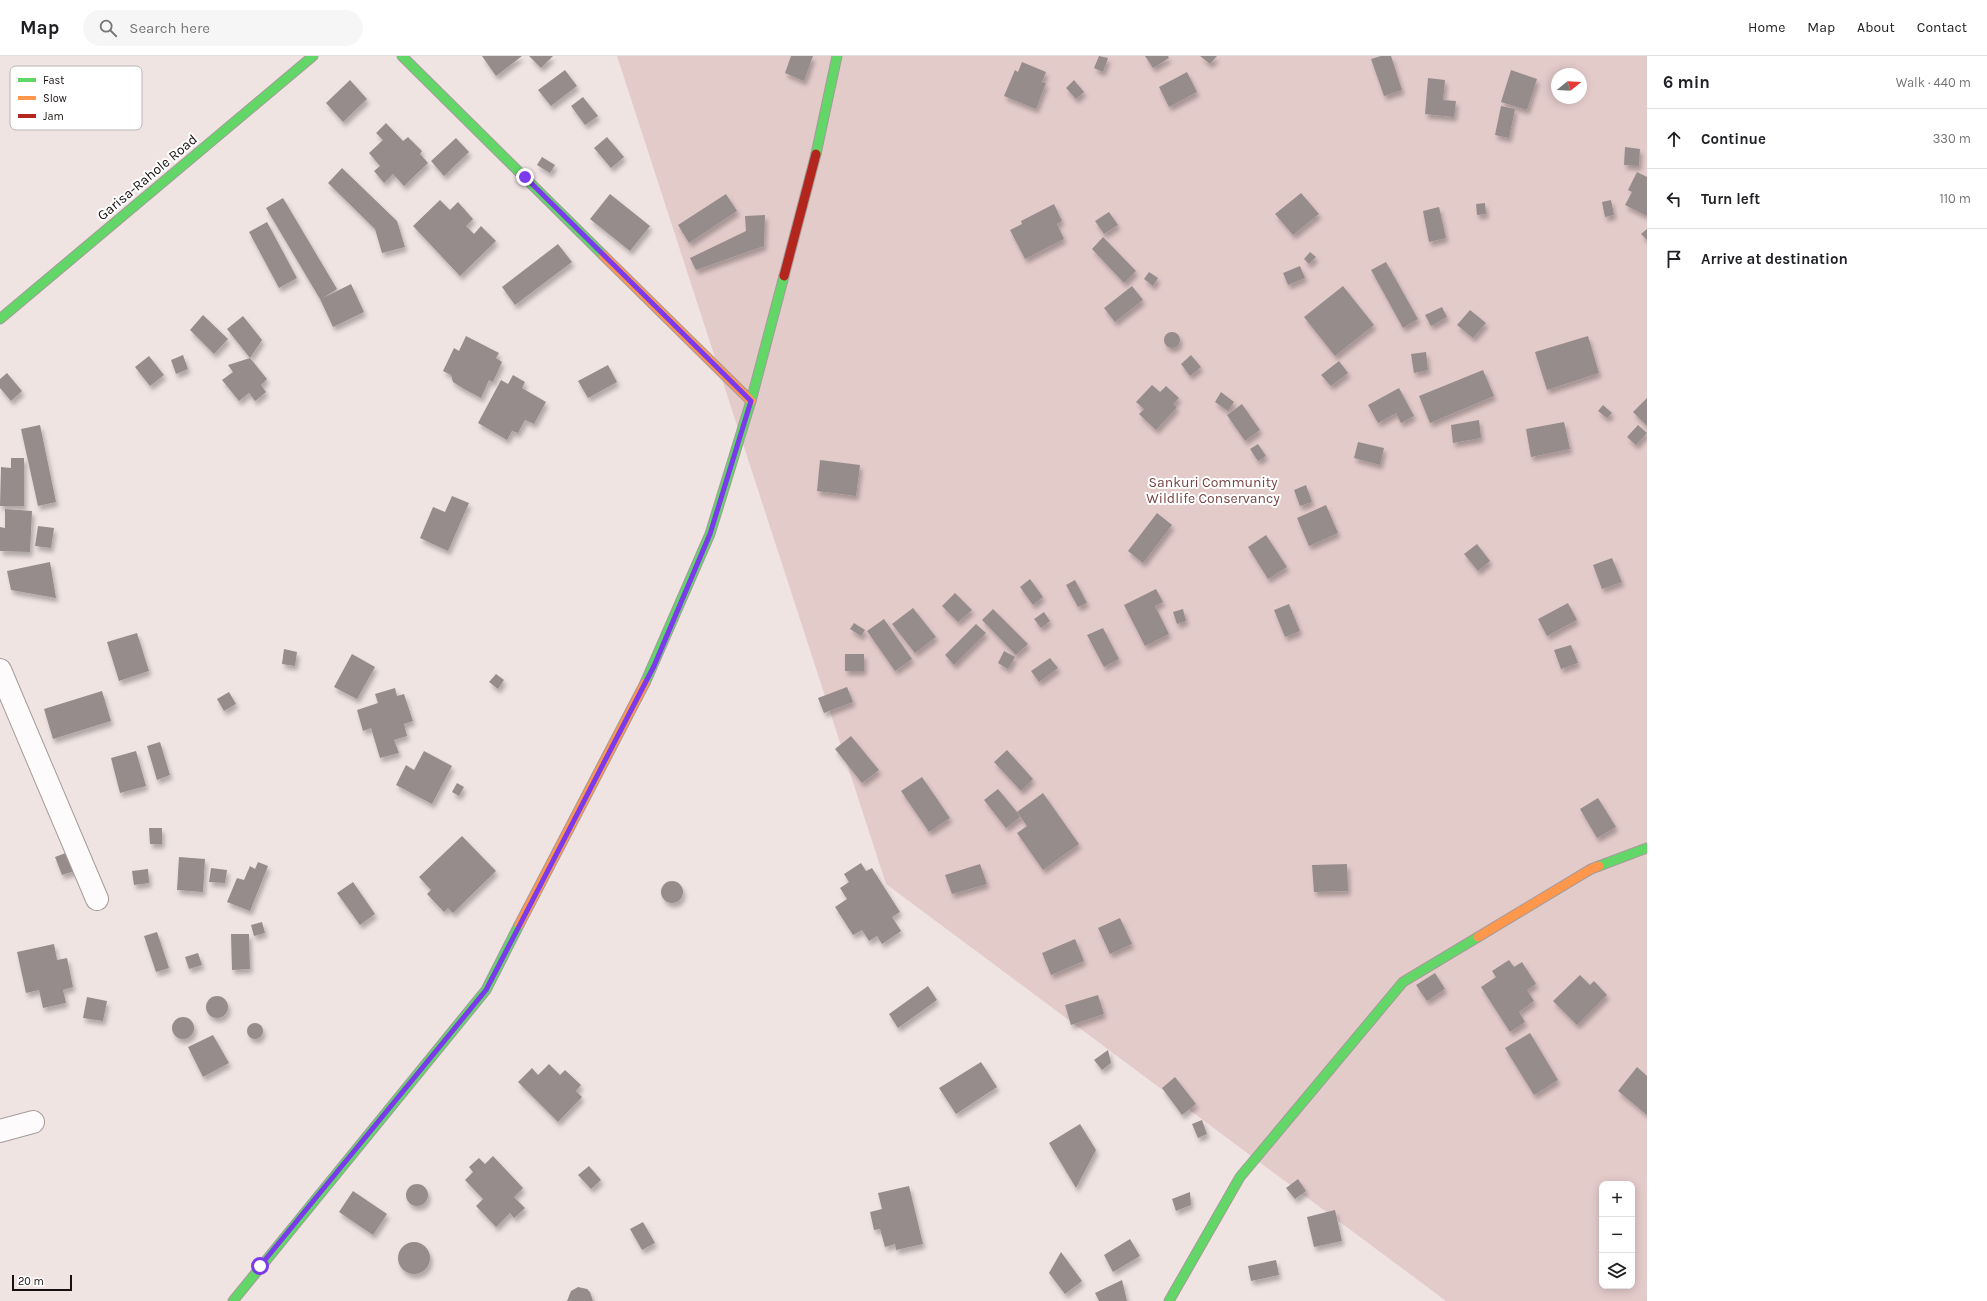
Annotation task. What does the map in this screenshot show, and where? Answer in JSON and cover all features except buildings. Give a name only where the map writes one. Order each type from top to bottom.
[{"type":"street","name":"Garisa-Rahole Road","points":[[0,319],[312,56]]},
{"type":"street","points":[[402,56],[751,401]]},
{"type":"street","points":[[233,1301],[486,990],[654,666],[710,534],[751,401],[812,172],[837,56]]},
{"type":"street","points":[[0,670],[97,899]]},
{"type":"street","points":[[1169,1301],[1240,1177],[1403,982],[1591,869],[1647,848]]},
{"type":"street","points":[[0,1131],[33,1122]]},
{"type":"green space","name":"Sankuri Community Wildlife Conservancy","points":[[617,56],[1647,56],[1647,1301],[1446,1301],[886,884]]},
{"type":"traffic: fast","points":[[0,319],[313,56]]},
{"type":"traffic: fast","points":[[402,56],[603,255]]},
{"type":"traffic: fast","points":[[816,154],[837,56]]},
{"type":"traffic: fast","points":[[645,683],[710,534],[751,401],[784,276]]},
{"type":"traffic: fast","points":[[1599,866],[1647,848]]},
{"type":"traffic: fast","points":[[233,1301],[486,990],[519,925]]},
{"type":"traffic: fast","points":[[1169,1301],[1240,1177],[1403,982],[1478,937]]},
{"type":"traffic: slow","points":[[603,255],[751,401]]},
{"type":"traffic: slow","points":[[519,925],[645,683]]},
{"type":"traffic: slow","points":[[1478,937],[1591,869],[1599,866]]},
{"type":"traffic: jam","points":[[784,276],[816,154]]},
{"type":"route","points":[[260,1266],[486,990],[654,666],[710,534],[751,401],[525,177]]}]
